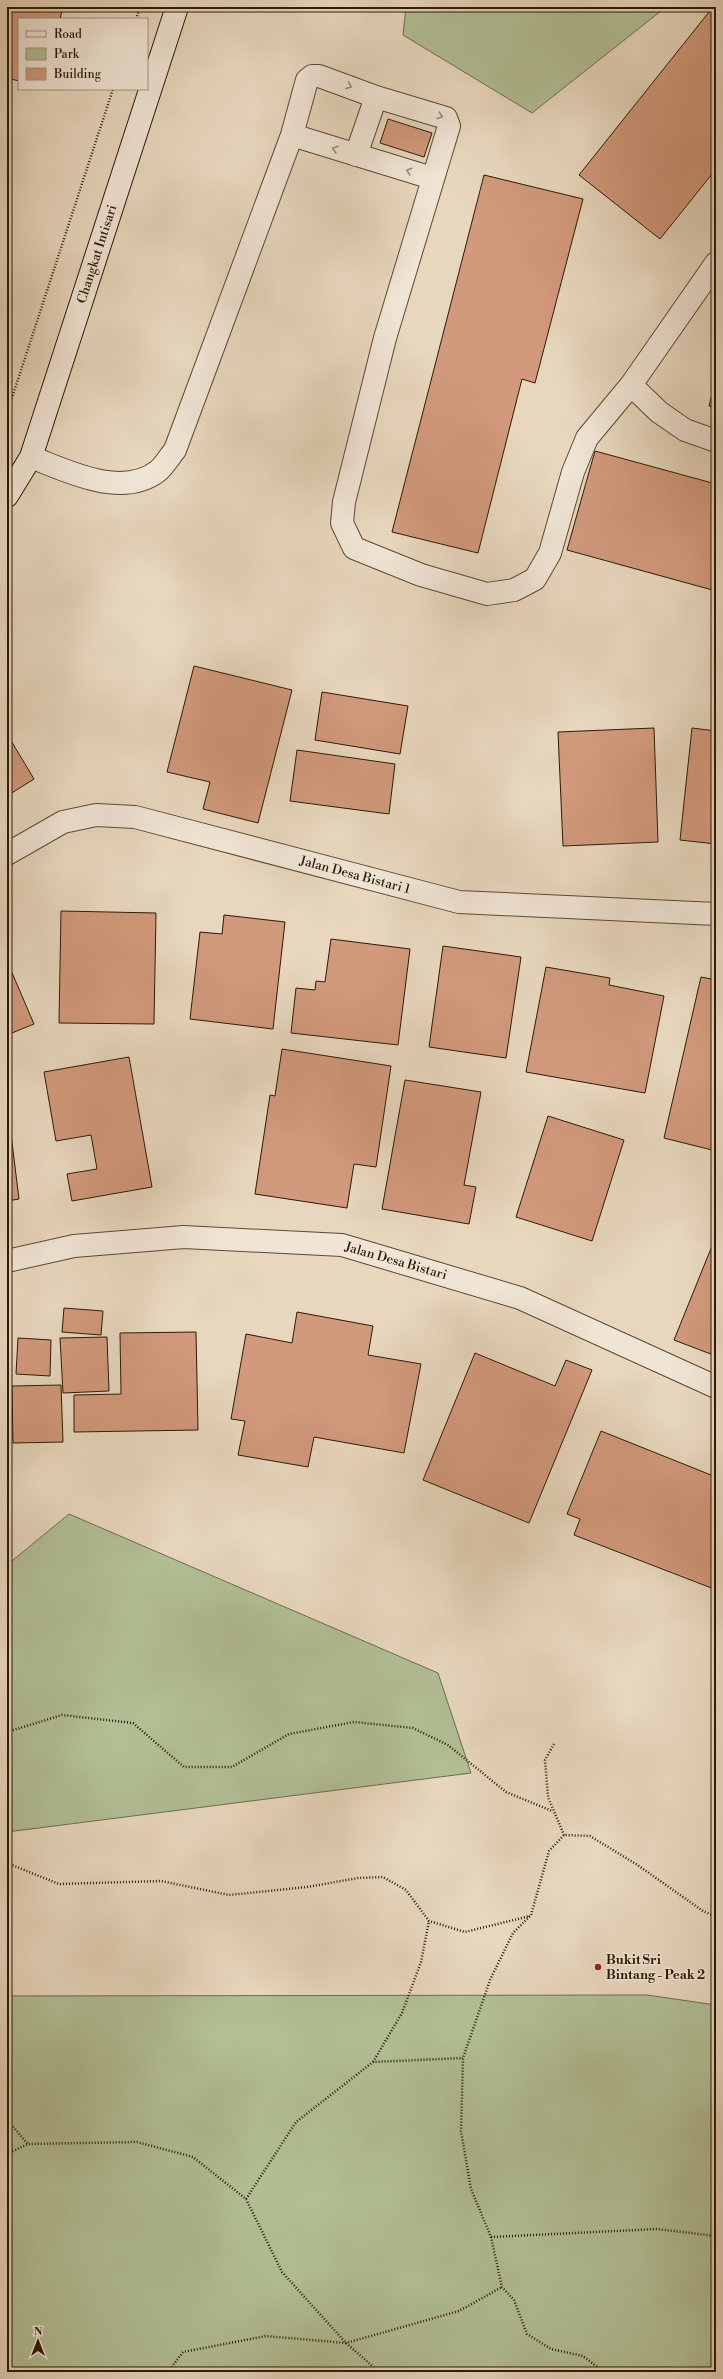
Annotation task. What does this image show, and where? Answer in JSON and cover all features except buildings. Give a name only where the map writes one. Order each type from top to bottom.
[{"type":"street","name":"Changkat Intisari","points":[[7,496],[32,457],[177,7]]},
{"type":"street","points":[[32,457],[102,482],[134,483],[158,471],[175,450],[292,135],[307,80],[312,76],[319,76],[376,97],[446,118],[449,126],[432,178],[385,338],[344,502],[342,523],[354,548],[421,575],[487,594],[514,590],[536,579],[550,553],[574,472],[587,438],[631,385],[716,263]]},
{"type":"street","points":[[356,155],[376,97]]},
{"type":"street","points":[[292,135],[432,178]]},
{"type":"street","points":[[631,385],[659,412],[685,430],[716,441]]},
{"type":"street","name":"Jalan Desa Bistari 1","points":[[7,854],[64,822],[96,815],[135,817],[459,902],[716,914]]},
{"type":"street","name":"Jalan Desa Bistari","points":[[7,1261],[74,1246],[184,1237],[342,1245],[520,1298],[716,1386]]},
{"type":"path","points":[[136,18],[140,7]]},
{"type":"path","points":[[7,413],[113,90]]},
{"type":"path","points":[[7,1732],[62,1715],[133,1723],[184,1767],[232,1767],[289,1734],[354,1722],[413,1728],[448,1745],[506,1792],[552,1811]]},
{"type":"path","points":[[554,1744],[545,1760],[548,1797],[552,1811],[564,1835]]},
{"type":"path","points":[[604,2372],[582,2356],[551,2349],[527,2334],[514,2300],[502,2287],[491,2237],[472,2189],[461,2131],[463,2058],[490,1980],[512,1934],[531,1916],[549,1851],[564,1835],[590,1836],[636,1864],[703,1911],[716,1917]]},
{"type":"path","points":[[7,1863],[59,1884],[161,1881],[229,1895],[307,1887],[358,1878],[383,1877],[406,1890],[429,1921],[466,1932],[531,1916]]},
{"type":"path","points":[[246,2200],[296,2122],[373,2062],[402,2013],[421,1962],[429,1921]]},
{"type":"path","points":[[373,2062],[463,2058]]},
{"type":"path","points":[[7,2120],[28,2144]]},
{"type":"path","points":[[7,2154],[28,2144],[137,2142],[193,2157],[246,2200],[282,2272],[346,2343],[379,2372]]},
{"type":"path","points":[[491,2237],[657,2229],[716,2236]]},
{"type":"path","points":[[168,2372],[183,2352],[266,2336],[346,2343],[459,2311],[502,2287]]},
{"type":"green space","points":[[406,7],[666,7],[532,113],[403,35]]},
{"type":"green space","points":[[69,1514],[438,1673],[471,1773],[7,1832],[7,1565]]},
{"type":"green space","points":[[647,1995],[716,2005],[716,2372],[7,2372],[7,1996]]},
{"type":"place","name":"Bukit Sri Bintang - Peak 2","points":[[598,1967]]}]
